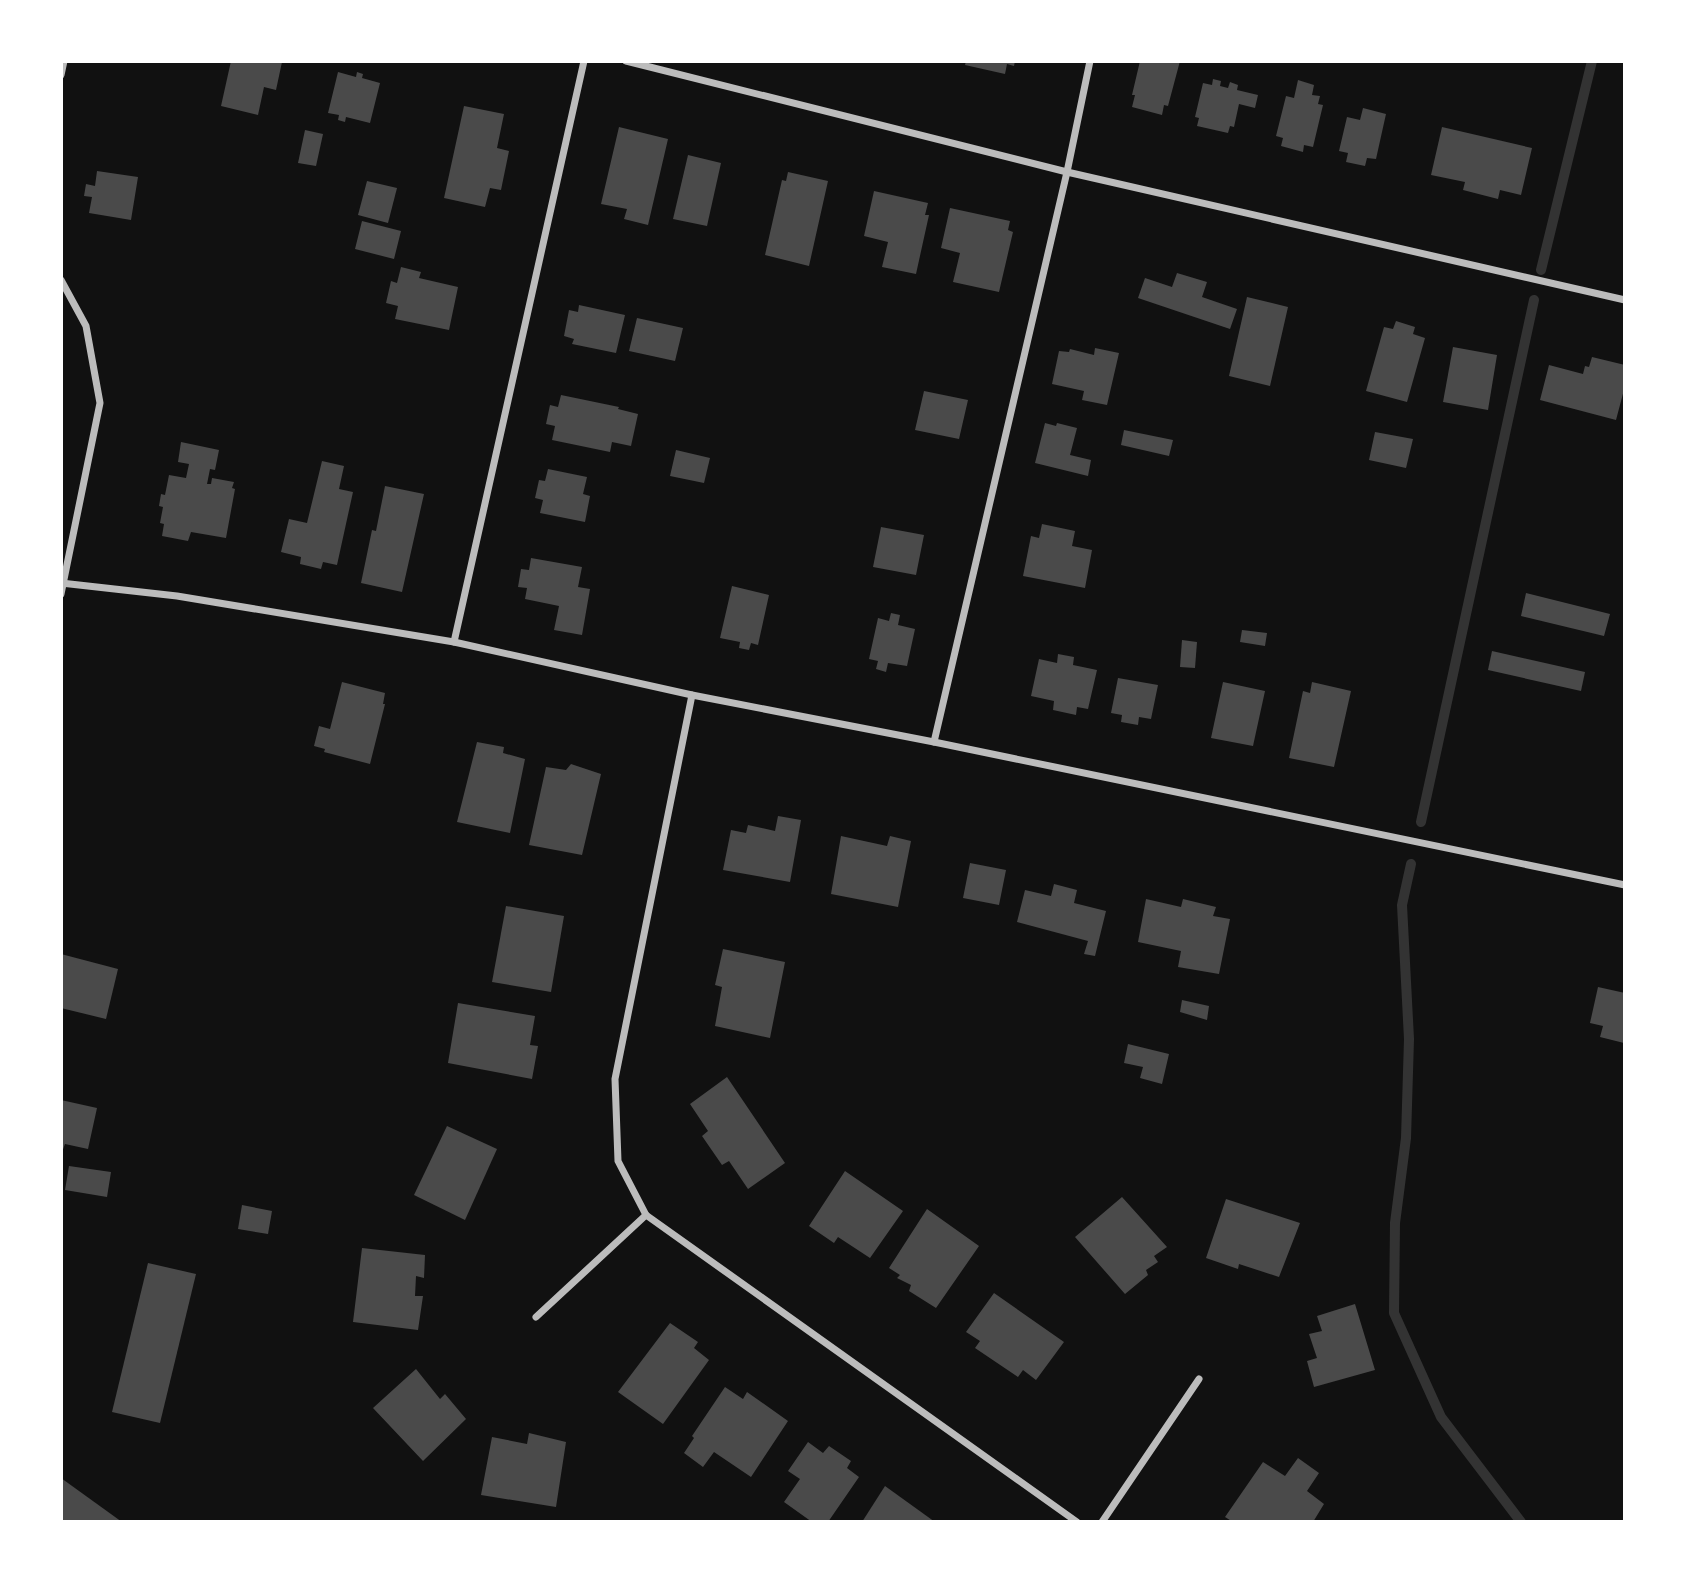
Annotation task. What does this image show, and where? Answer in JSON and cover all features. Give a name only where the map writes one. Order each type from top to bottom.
[{"type":"street","points":[[61,75],[64,61]]},
{"type":"street","points":[[454,642],[584,61]]},
{"type":"street","points":[[626,61],[1067,172],[1625,300]]},
{"type":"street","points":[[934,742],[1067,172],[1090,61]]},
{"type":"street","points":[[61,280],[86,326],[100,403],[61,594]]},
{"type":"street","points":[[62,583],[177,596],[454,642],[692,695],[934,742],[1625,885]]},
{"type":"street","points":[[692,695],[615,1079],[618,1161],[646,1215],[1077,1522]]},
{"type":"street","points":[[536,1317],[646,1215]]},
{"type":"street","points":[[1102,1522],[1199,1379]]},
{"type":"building","points":[[231,61],[282,62],[276,90],[264,87],[258,115],[221,106]]},
{"type":"building","points":[[966,61],[1015,61],[1014,66],[1007,64],[1005,74],[965,65]]},
{"type":"building","points":[[1140,61],[1180,61],[1168,106],[1164,105],[1162,115],[1132,107]]},
{"type":"building","points":[[338,72],[356,77],[357,72],[363,74],[362,78],[380,83],[370,123],[346,117],[345,122],[338,120],[339,115],[328,113]]},
{"type":"building","points":[[1213,79],[1221,81],[1220,86],[1228,88],[1230,82],[1238,85],[1237,90],[1258,95],[1255,108],[1239,104],[1234,127],[1230,126],[1228,133],[1197,126],[1199,118],[1195,117],[1203,83],[1212,85]]},
{"type":"building","points":[[1298,80],[1314,85],[1312,95],[1320,96],[1318,104],[1323,105],[1313,147],[1304,145],[1303,152],[1281,146],[1283,138],[1276,136],[1286,96],[1294,98]]},
{"type":"building","points":[[464,106],[504,114],[497,148],[509,151],[501,190],[490,188],[485,207],[444,198]]},
{"type":"building","points":[[1363,108],[1386,114],[1376,159],[1367,158],[1365,166],[1346,162],[1348,153],[1339,151],[1347,117],[1360,120]]},
{"type":"building","points":[[619,127],[668,139],[648,225],[624,219],[627,209],[601,204]]},
{"type":"building","points":[[1442,127],[1532,148],[1521,195],[1500,190],[1498,199],[1463,190],[1465,182],[1431,175]]},
{"type":"building","points":[[305,130],[323,134],[316,166],[298,163]]},
{"type":"building","points":[[688,155],[721,163],[707,226],[673,219]]},
{"type":"building","points":[[97,171],[138,177],[131,220],[89,213],[92,197],[84,196],[86,184],[95,186]]},
{"type":"building","points":[[788,172],[828,181],[809,266],[765,255],[782,180],[786,181]]},
{"type":"building","points":[[367,181],[397,188],[388,223],[358,215]]},
{"type":"building","points":[[874,191],[928,203],[925,215],[929,215],[916,274],[882,267],[888,242],[864,236]]},
{"type":"building","points":[[950,208],[1010,221],[1008,230],[1013,232],[999,292],[953,282],[960,253],[941,248]]},
{"type":"building","points":[[362,221],[401,231],[394,259],[355,249]]},
{"type":"building","points":[[401,267],[421,272],[419,278],[458,287],[449,330],[395,319],[398,306],[386,303],[391,281],[397,283]]},
{"type":"building","points":[[1177,273],[1207,282],[1202,297],[1237,309],[1230,329],[1138,298],[1145,278],[1172,287]]},
{"type":"building","points":[[1247,297],[1288,307],[1270,386],[1229,376]]},
{"type":"building","points":[[579,305],[625,315],[616,353],[572,344],[574,339],[564,336],[569,310],[578,312]]},
{"type":"building","points":[[637,318],[683,328],[675,361],[629,351]]},
{"type":"building","points":[[1396,321],[1415,327],[1413,334],[1425,338],[1407,402],[1366,391],[1384,327],[1393,329]]},
{"type":"building","points":[[1453,347],[1497,355],[1488,410],[1443,402]]},
{"type":"building","points":[[1095,348],[1119,353],[1107,405],[1082,400],[1084,391],[1052,384],[1059,351],[1069,352],[1070,349],[1094,355]]},
{"type":"building","points":[[1592,357],[1625,365],[1625,386],[1616,420],[1540,400],[1549,365],[1583,374]]},
{"type":"building","points":[[924,391],[968,400],[959,439],[915,430]]},
{"type":"building","points":[[561,395],[619,407],[618,409],[638,414],[631,446],[612,442],[610,452],[552,440],[555,426],[546,424],[550,405],[558,407]]},
{"type":"building","points":[[1045,423],[1077,428],[1070,455],[1091,460],[1088,476],[1035,463]]},
{"type":"building","points":[[1124,430],[1173,440],[1169,456],[1121,445]]},
{"type":"building","points":[[1375,432],[1413,439],[1406,468],[1369,460]]},
{"type":"building","points":[[181,442],[219,450],[215,470],[210,469],[207,484],[211,484],[212,478],[234,482],[226,538],[191,532],[188,541],[162,536],[164,524],[160,523],[163,507],[159,506],[161,494],[165,495],[169,475],[186,478],[189,464],[178,462]]},
{"type":"building","points":[[676,450],[710,458],[704,483],[670,476]]},
{"type":"building","points":[[322,461],[344,466],[339,489],[353,492],[337,565],[323,562],[321,569],[300,564],[301,557],[281,552],[289,519],[307,523]]},
{"type":"building","points":[[548,469],[587,477],[583,494],[590,496],[585,522],[540,513],[543,500],[535,498],[539,480],[545,481]]},
{"type":"building","points":[[385,486],[424,494],[402,592],[361,583]]},
{"type":"building","points":[[1042,524],[1075,531],[1072,546],[1092,550],[1085,588],[1023,576],[1031,536],[1039,538]]},
{"type":"building","points":[[881,527],[924,535],[916,575],[873,567]]},
{"type":"building","points":[[531,558],[582,567],[578,587],[590,589],[582,635],[554,630],[559,606],[525,599],[527,588],[518,587],[521,569],[529,570]]},
{"type":"building","points":[[732,586],[769,595],[758,645],[751,643],[749,650],[739,648],[740,642],[720,638]]},
{"type":"building","points":[[1526,593],[1610,614],[1604,636],[1521,616]]},
{"type":"building","points":[[891,613],[900,615],[898,625],[915,629],[907,666],[888,663],[886,672],[876,669],[878,661],[869,659],[878,618],[889,621]]},
{"type":"building","points":[[1242,630],[1267,633],[1265,646],[1240,642]]},
{"type":"building","points":[[1182,640],[1197,642],[1195,668],[1180,667]]},
{"type":"building","points":[[1492,651],[1585,672],[1581,691],[1488,670]]},
{"type":"building","points":[[1058,654],[1074,657],[1073,665],[1097,670],[1088,709],[1077,707],[1076,715],[1053,710],[1054,701],[1031,696],[1039,659],[1057,663]]},
{"type":"building","points":[[1118,678],[1158,685],[1151,719],[1139,717],[1138,725],[1121,722],[1122,715],[1111,713]]},
{"type":"building","points":[[342,682],[385,693],[385,704],[370,764],[324,752],[325,749],[314,746],[319,726],[330,729]]},
{"type":"building","points":[[1223,682],[1265,691],[1253,746],[1211,738]]},
{"type":"building","points":[[1312,682],[1351,691],[1334,767],[1289,758],[1303,691],[1310,693]]},
{"type":"building","points":[[477,742],[504,747],[503,753],[525,759],[510,833],[457,822]]},
{"type":"building","points":[[571,764],[601,774],[582,855],[529,845],[546,767],[566,770]]},
{"type":"building","points":[[778,816],[801,820],[790,882],[723,870],[731,830],[746,833],[748,825],[775,831]]},
{"type":"building","points":[[841,836],[887,846],[890,836],[911,841],[898,907],[831,894]]},
{"type":"building","points":[[970,863],[1006,870],[999,905],[963,898]]},
{"type":"building","points":[[1054,884],[1077,890],[1074,903],[1106,911],[1095,956],[1084,954],[1088,941],[1017,922],[1025,890],[1051,896]]},
{"type":"building","points":[[1146,899],[1181,907],[1183,899],[1216,907],[1213,916],[1230,919],[1219,974],[1178,967],[1181,951],[1138,942]]},
{"type":"building","points":[[506,906],[564,916],[551,992],[492,982]]},
{"type":"building","points":[[723,949],[785,962],[770,1038],[715,1026],[722,987],[715,985]]},
{"type":"building","points":[[61,954],[118,969],[106,1019],[61,1008]]},
{"type":"building","points":[[1598,987],[1625,993],[1624,1043],[1600,1037],[1603,1026],[1590,1023]]},
{"type":"building","points":[[1182,1000],[1209,1006],[1207,1020],[1180,1012]]},
{"type":"building","points":[[458,1003],[535,1016],[530,1045],[538,1046],[532,1079],[448,1063]]},
{"type":"building","points":[[1128,1044],[1169,1054],[1162,1084],[1140,1078],[1143,1067],[1124,1063]]},
{"type":"building","points":[[727,1077],[785,1163],[748,1189],[729,1161],[722,1165],[702,1136],[708,1131],[690,1104]]},
{"type":"building","points":[[61,1100],[97,1108],[88,1149],[65,1144],[61,1155]]},
{"type":"building","points":[[447,1126],[497,1149],[465,1220],[414,1195]]},
{"type":"building","points":[[69,1166],[111,1172],[107,1197],[65,1190]]},
{"type":"building","points":[[845,1171],[903,1211],[870,1258],[838,1237],[834,1243],[809,1226]]},
{"type":"building","points":[[1122,1197],[1167,1247],[1154,1256],[1158,1262],[1146,1270],[1148,1275],[1125,1294],[1075,1237]]},
{"type":"building","points":[[1226,1199],[1300,1223],[1279,1277],[1239,1264],[1238,1269],[1206,1258]]},
{"type":"building","points":[[242,1205],[272,1211],[268,1234],[238,1229]]},
{"type":"building","points":[[927,1209],[979,1246],[936,1308],[909,1291],[911,1285],[897,1278],[900,1275],[889,1268]]},
{"type":"building","points":[[362,1248],[425,1255],[424,1278],[416,1276],[415,1296],[423,1296],[418,1330],[353,1322]]},
{"type":"building","points":[[148,1263],[196,1274],[160,1423],[112,1412]]},
{"type":"building","points":[[994,1293],[1064,1342],[1036,1380],[1023,1370],[1018,1377],[975,1348],[980,1341],[966,1332]]},
{"type":"building","points":[[1355,1304],[1375,1370],[1314,1387],[1307,1361],[1317,1358],[1309,1334],[1322,1331],[1317,1316]]},
{"type":"building","points":[[670,1323],[698,1342],[694,1348],[709,1360],[663,1424],[618,1392]]},
{"type":"building","points":[[416,1369],[440,1399],[445,1394],[466,1419],[423,1461],[373,1408]]},
{"type":"building","points":[[725,1387],[743,1399],[747,1392],[788,1421],[751,1477],[714,1452],[703,1467],[684,1453],[694,1438],[692,1436]]},
{"type":"building","points":[[529,1433],[566,1442],[556,1507],[481,1495],[492,1437],[527,1444]]},
{"type":"building","points":[[808,1442],[823,1453],[829,1446],[851,1461],[847,1468],[859,1477],[828,1522],[812,1522],[784,1502],[800,1479],[788,1471]]},
{"type":"building","points":[[1298,1458],[1319,1473],[1307,1491],[1324,1504],[1313,1522],[1233,1522],[1225,1517],[1263,1462],[1285,1476]]},
{"type":"building","points":[[61,1478],[122,1522],[61,1522]]},
{"type":"building","points":[[885,1486],[935,1522],[862,1522]]},
{"type":"waterway","points":[[1541,270],[1592,61]]},
{"type":"waterway","points":[[1421,822],[1534,300]]},
{"type":"waterway","points":[[1411,864],[1402,905],[1409,1039],[1406,1138],[1395,1223],[1394,1313],[1441,1417],[1521,1522]]}]
